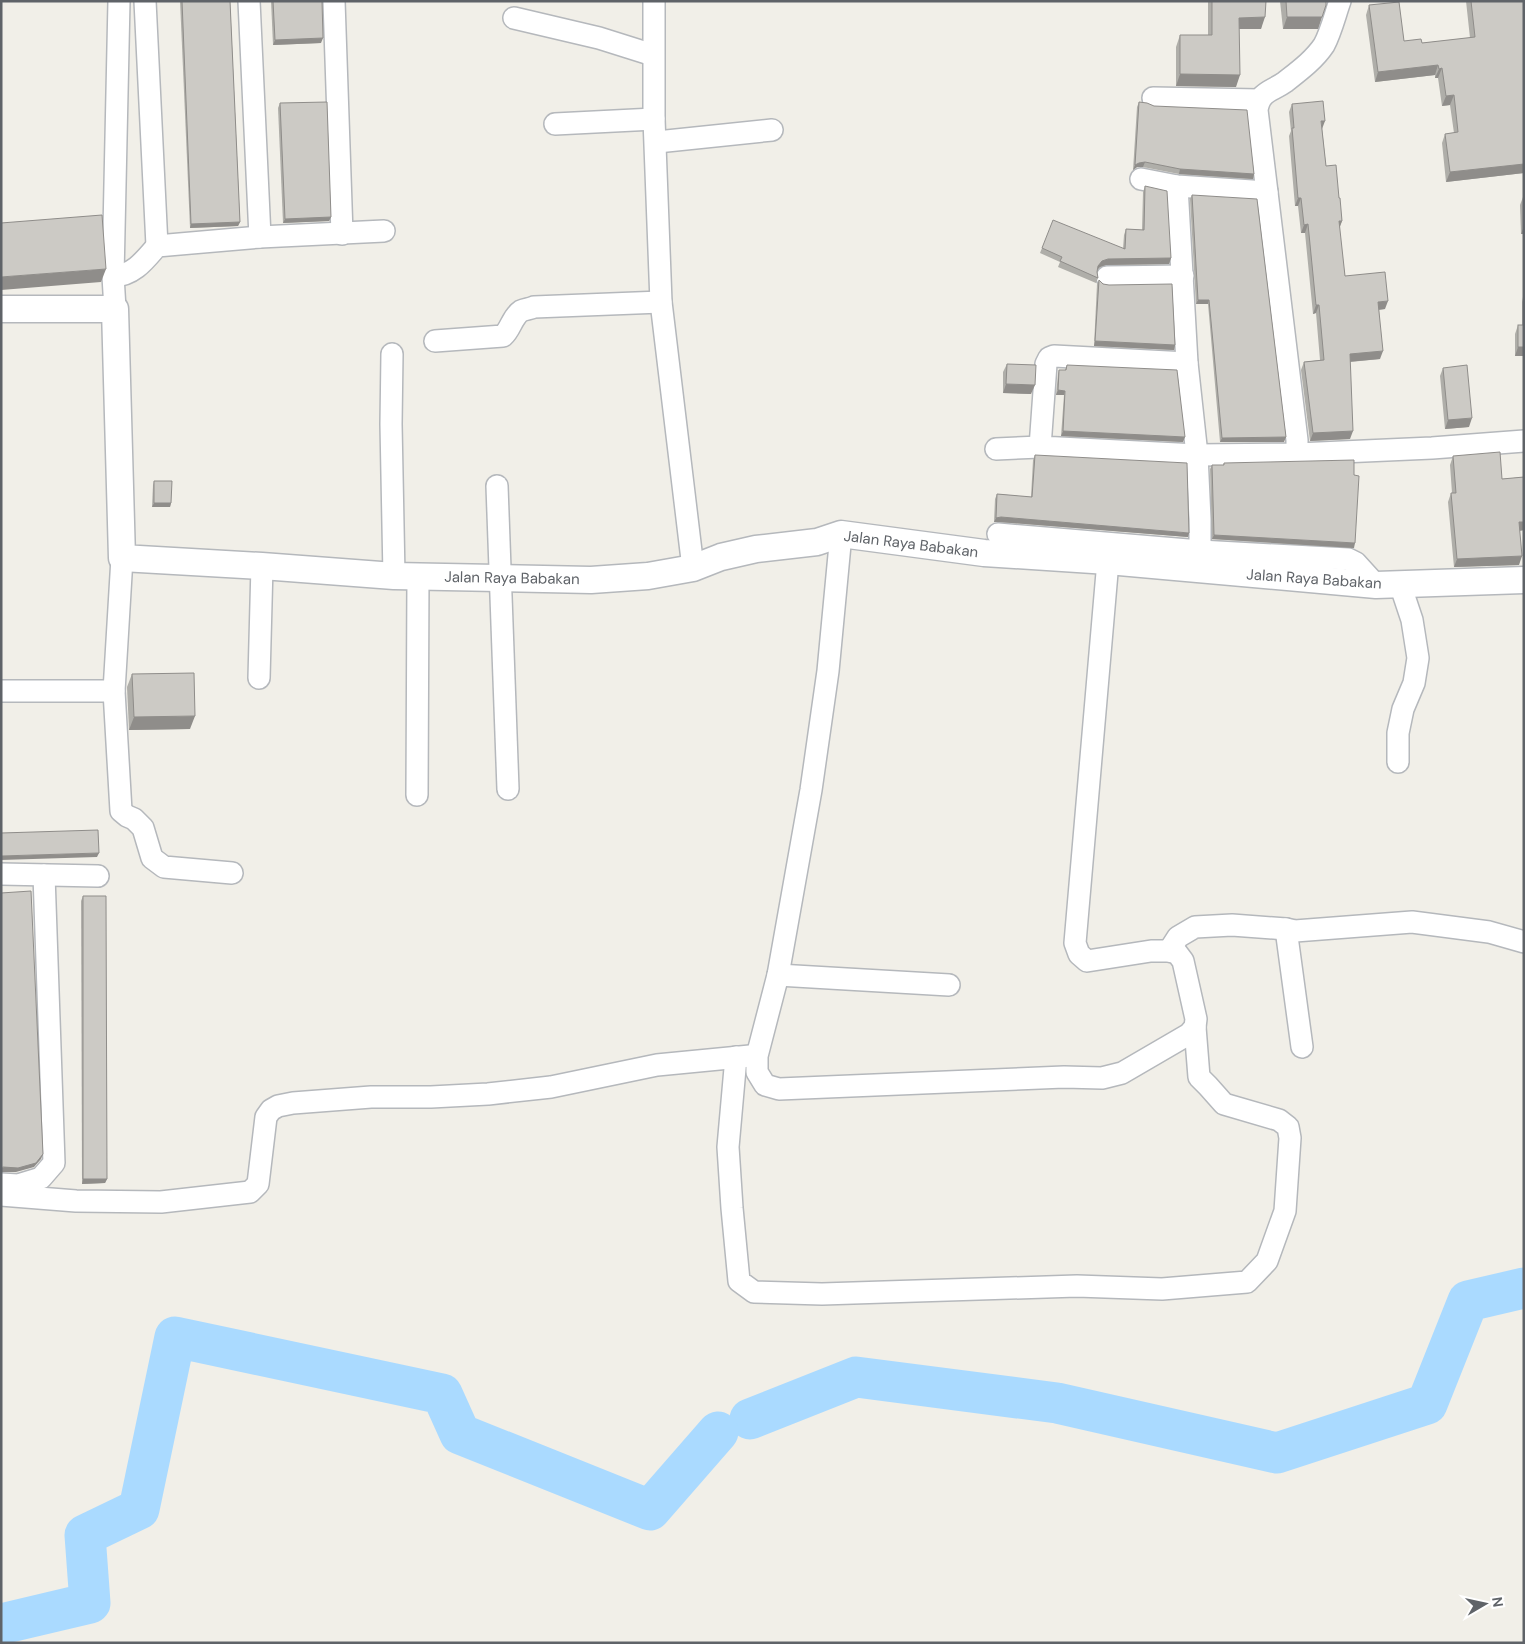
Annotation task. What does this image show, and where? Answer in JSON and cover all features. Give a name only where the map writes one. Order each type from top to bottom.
[{"type":"street","points":[[119,1],[113,276],[122,558],[114,691],[121,810],[143,828],[152,858],[164,867],[232,873]]},
{"type":"street","points":[[145,1],[157,246]]},
{"type":"street","points":[[249,1],[260,237]]},
{"type":"street","points":[[334,1],[342,234]]},
{"type":"street","points":[[654,1],[654,119],[661,302],[692,568]]},
{"type":"street","points":[[1153,98],[1258,100],[1307,65],[1324,44],[1340,1]]},
{"type":"street","points":[[514,18],[599,38],[653,54]]},
{"type":"street","points":[[1258,100],[1257,110],[1296,430],[1297,454]]},
{"type":"street","points":[[555,124],[654,119]]},
{"type":"street","points":[[656,142],[772,130]]},
{"type":"street","points":[[1141,179],[1177,186],[1267,192]]},
{"type":"street","points":[[1177,186],[1187,364],[1197,455],[1200,551]]},
{"type":"street","points":[[113,276],[121,276],[130,272],[141,264],[157,246],[260,237],[384,232]]},
{"type":"street","points":[[1107,276],[1183,276]]},
{"type":"street","points":[[435,341],[503,336],[508,331],[514,318],[521,311],[534,308],[661,302]]},
{"type":"street","points":[[1,310],[115,309]]},
{"type":"street","points":[[392,354],[390,424],[406,576],[417,795]]},
{"type":"street","points":[[1040,447],[1046,364],[1049,358],[1054,356],[1187,364]]},
{"type":"street","points":[[996,449],[1040,447],[1197,455],[1297,454],[1432,448],[1524,441]]},
{"type":"street","points":[[497,486],[508,789]]},
{"type":"street","points":[[841,534],[828,671],[810,790],[778,975],[747,1056],[728,1147],[739,1281],[754,1292],[822,1294],[1077,1286],[1162,1289],[1246,1282],[1267,1261],[1285,1211],[1290,1138],[1288,1127],[1279,1120],[1224,1104],[1200,1077],[1195,1027],[1196,1019],[1184,961],[1177,954],[1169,951],[1151,951],[1087,961],[1079,954],[1075,944],[1108,561]]},
{"type":"street","name":"Jalan Raya Babakan","points":[[122,558],[406,576],[591,580],[648,576],[692,568],[721,557],[756,549],[817,542],[841,534],[984,553],[1108,561],[1388,585],[1524,580]]},
{"type":"street","points":[[998,534],[1200,551],[1348,559],[1356,563],[1388,585],[1412,620],[1418,658],[1414,683],[1403,709],[1398,733],[1398,762]]},
{"type":"street","points":[[259,678],[262,566]]},
{"type":"street","points":[[1,691],[114,691]]},
{"type":"street","points":[[1,874],[98,876]]},
{"type":"street","points":[[1,1184],[18,1185],[41,1178],[54,1163],[44,875]]},
{"type":"street","points":[[1169,951],[1178,937],[1195,928],[1232,925],[1295,931],[1412,922],[1489,932],[1524,942]]},
{"type":"street","points":[[1286,929],[1302,1047]]},
{"type":"street","points":[[778,975],[949,985]]},
{"type":"street","points":[[747,1056],[765,1085],[779,1088],[1064,1077],[1102,1078],[1122,1073],[1188,1034],[1195,1027]]},
{"type":"street","points":[[1,1195],[76,1201],[161,1202],[250,1192],[258,1184],[266,1117],[270,1110],[278,1106],[293,1103],[371,1097],[430,1097],[488,1094],[551,1087],[657,1065],[747,1056]]},
{"type":"building","points":[[182,1],[230,1],[240,222],[191,224]]},
{"type":"building","points":[[273,1],[322,1],[323,38],[275,40]]},
{"type":"building","points":[[1212,1],[1266,1],[1265,17],[1239,18],[1240,75],[1180,74],[1180,35],[1212,35]]},
{"type":"building","points":[[1286,1],[1326,1],[1326,5],[1322,17],[1287,17]]},
{"type":"building","points":[[1471,1],[1524,1],[1524,164],[1450,172],[1445,134],[1458,132],[1454,95],[1446,96],[1442,68],[1439,69],[1438,65],[1378,72],[1369,5],[1399,2],[1404,41],[1421,39],[1422,43],[1475,37]]},
{"type":"building","points":[[1323,101],[1325,121],[1321,121],[1326,166],[1336,165],[1342,221],[1339,221],[1345,276],[1385,272],[1388,301],[1378,302],[1383,351],[1350,354],[1353,431],[1313,433],[1304,362],[1324,360],[1319,305],[1316,305],[1308,224],[1304,225],[1301,198],[1298,198],[1292,128],[1294,128],[1292,104]]},
{"type":"building","points":[[327,102],[331,217],[285,219],[280,103]]},
{"type":"building","points":[[1139,102],[1154,106],[1247,110],[1254,174],[1180,169],[1145,162],[1135,165]]},
{"type":"building","points":[[1145,186],[1167,191],[1171,258],[1108,259],[1102,261],[1098,266],[1098,278],[1060,261],[1062,257],[1042,248],[1053,220],[1125,249],[1126,229],[1144,230]]},
{"type":"building","points":[[1192,195],[1257,199],[1286,437],[1222,438],[1209,300],[1198,300]]},
{"type":"building","points":[[102,215],[106,269],[1,277],[1,223]]},
{"type":"building","points":[[1099,280],[1103,284],[1109,285],[1172,284],[1175,345],[1095,341]]},
{"type":"building","points":[[1518,325],[1524,325],[1524,347],[1518,347]]},
{"type":"building","points":[[1007,364],[1036,365],[1035,385],[1006,384]]},
{"type":"building","points":[[1067,365],[1177,370],[1185,437],[1063,431],[1065,391],[1058,390],[1059,370],[1066,370]]},
{"type":"building","points":[[1467,365],[1472,418],[1448,420],[1443,368]]},
{"type":"building","points":[[1500,452],[1502,479],[1524,477],[1524,522],[1519,522],[1522,556],[1457,559],[1451,493],[1456,493],[1453,456]]},
{"type":"building","points":[[1035,455],[1187,463],[1189,533],[996,518],[997,494],[1032,497]]},
{"type":"building","points":[[1354,460],[1354,475],[1359,476],[1355,543],[1214,535],[1212,465],[1224,465],[1224,463]]},
{"type":"building","points":[[154,481],[172,481],[171,503],[154,503]]},
{"type":"building","points":[[194,673],[195,716],[134,717],[132,674]]},
{"type":"building","points":[[98,830],[99,853],[1,856],[1,833]]},
{"type":"building","points":[[31,891],[43,1154],[36,1163],[18,1168],[1,1168],[1,893]]},
{"type":"building","points":[[83,896],[106,896],[107,1179],[83,1179]]},
{"type":"waterway","points":[[750,1419],[856,1377],[1057,1403],[1277,1453],[1427,1404],[1468,1301],[1524,1288]]},
{"type":"waterway","points":[[1,1624],[90,1603],[85,1535],[139,1509],[175,1337],[442,1394],[460,1434],[650,1510],[718,1432]]}]
